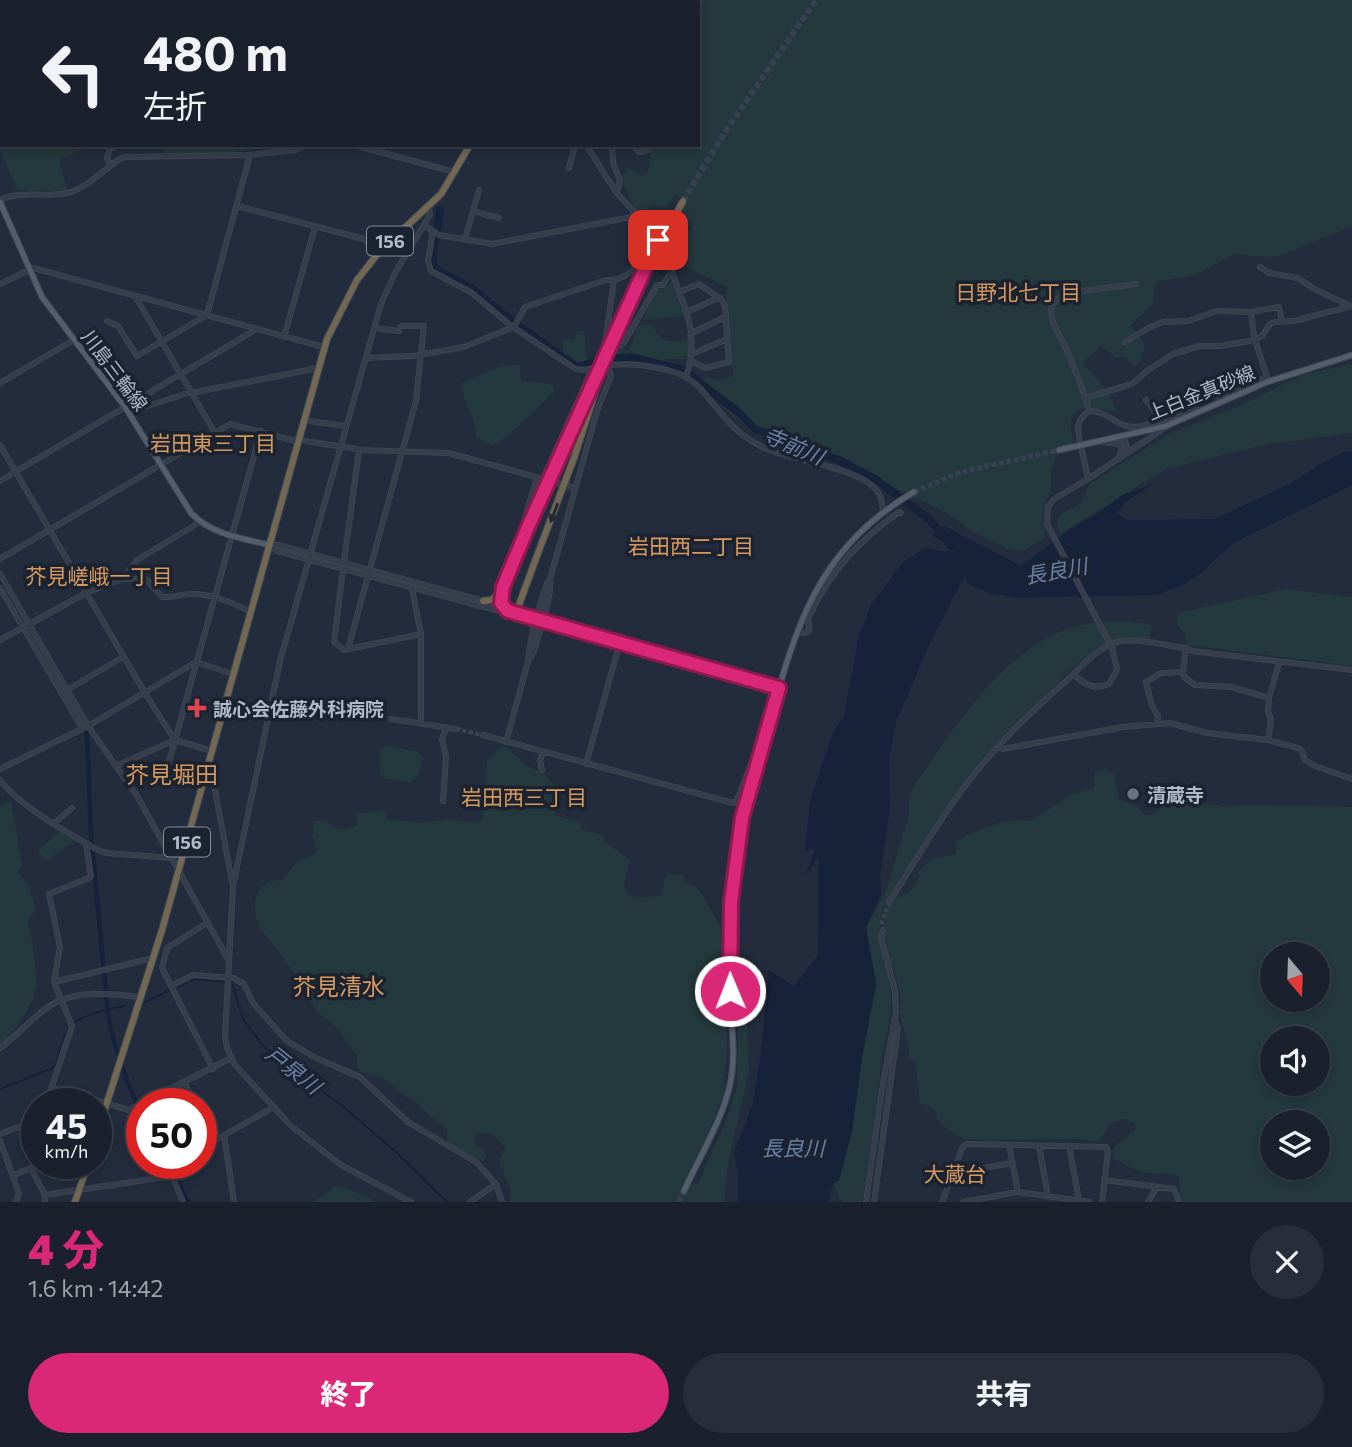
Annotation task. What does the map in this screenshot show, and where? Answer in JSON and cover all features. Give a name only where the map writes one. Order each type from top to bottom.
[{"type":"highway","name":"156","points":[[112,1088],[179,870],[233,674],[302,441],[324,347],[357,280],[379,252],[440,194],[469,147]]},
{"type":"highway","points":[[483,601],[497,596],[503,587],[526,526],[653,251],[681,201],[601,374],[570,469],[512,612],[501,603],[503,587]]},
{"type":"highway","points":[[75,1202],[83,1179]]},
{"type":"main road","name":"川島三輪線","points":[[0,201],[42,297],[127,410],[191,513],[200,522],[218,532],[270,545]]},
{"type":"main road","name":"上白金真砂線","points":[[1059,450],[1119,438],[1208,410],[1267,382],[1352,355]]},
{"type":"main road","points":[[684,1191],[729,1089],[733,1052],[729,956],[731,902],[742,818],[797,631],[815,590],[842,552],[872,521],[912,494]]},
{"type":"street","points":[[109,147],[107,158],[111,165]]},
{"type":"street","points":[[0,201],[12,194],[69,193],[126,157],[250,155],[302,147]]},
{"type":"street","points":[[361,147],[454,172]]},
{"type":"street","points":[[569,167],[574,147]]},
{"type":"street","points":[[587,147],[616,192],[638,216]]},
{"type":"street","points":[[612,147],[613,163],[621,181],[616,192]]},
{"type":"street","points":[[635,147],[639,152],[648,150],[647,147]]},
{"type":"street","points":[[107,321],[118,326],[137,356],[207,315],[250,155]]},
{"type":"street","points":[[465,239],[478,190]]},
{"type":"street","points":[[237,206],[364,239],[379,252]]},
{"type":"street","points":[[411,1202],[341,1165],[290,1125],[231,1058],[225,1037],[233,886],[280,661],[345,426],[390,282],[430,215],[429,207]]},
{"type":"street","points":[[473,211],[499,218]]},
{"type":"street","points":[[366,358],[422,355],[464,347],[515,325],[525,307],[606,280],[614,280],[635,270],[646,255],[651,239],[644,217],[638,216],[492,244],[433,232],[424,225]]},
{"type":"street","points":[[284,337],[315,227]]},
{"type":"street","points":[[433,232],[428,261],[430,271],[472,293],[574,369],[633,364],[687,374],[706,392],[721,414],[749,439],[763,447],[848,472],[864,480],[878,492],[885,515]]},
{"type":"street","points":[[667,265],[687,312],[692,333],[687,374]]},
{"type":"street","points":[[1260,267],[1269,273],[1298,278],[1314,289],[1352,306]]},
{"type":"street","points":[[0,284],[28,268],[47,271],[324,347]]},
{"type":"street","points":[[606,340],[621,345],[624,343],[657,285],[663,285],[669,275],[673,274]]},
{"type":"street","points":[[540,615],[597,411],[609,381],[606,340],[614,280]]},
{"type":"street","points":[[679,292],[699,284],[724,302],[729,362],[705,368],[691,357]]},
{"type":"street","points":[[1089,411],[1067,350],[1054,326],[1051,312],[1054,303],[1058,297],[1068,293],[1136,284]]},
{"type":"street","points":[[135,296],[215,433]]},
{"type":"street","points":[[687,312],[719,297]]},
{"type":"street","points":[[1085,398],[1132,384],[1173,354],[1200,346],[1255,340],[1262,336],[1270,324],[1294,321],[1352,306]]},
{"type":"street","points":[[1125,342],[1163,322],[1188,321],[1217,311],[1251,312],[1279,307],[1282,321]]},
{"type":"street","points":[[1221,403],[1219,397],[1267,377],[1255,340],[1251,312]]},
{"type":"street","points":[[692,333],[726,317]]},
{"type":"street","points":[[348,649],[416,401],[422,355],[424,326],[375,328]]},
{"type":"street","points":[[0,481],[127,410],[256,329]]},
{"type":"street","points":[[691,357],[727,339]]},
{"type":"street","points":[[0,383],[74,340]]},
{"type":"street","points":[[127,410],[191,393],[318,368]]},
{"type":"street","points":[[526,526],[540,478],[592,368]]},
{"type":"street","points":[[1146,400],[1164,423]]},
{"type":"street","points":[[1080,442],[1077,428],[1079,419],[1089,411],[1098,411],[1126,426],[1164,423]]},
{"type":"street","points":[[310,421],[345,426]]},
{"type":"street","points":[[0,559],[234,423],[302,441],[358,449]]},
{"type":"street","points":[[1073,674],[1086,685],[1102,687],[1114,678],[1117,669],[1112,648],[1047,524],[1048,508],[1054,499],[1128,452],[1164,423]]},
{"type":"street","points":[[167,769],[261,430]]},
{"type":"street","points":[[1119,438],[1125,441],[1128,452]]},
{"type":"street","points":[[1102,442],[1119,444],[1122,450],[1116,460]]},
{"type":"street","points":[[0,445],[123,657],[175,740]]},
{"type":"street","points":[[344,562],[359,450],[449,453],[575,488]]},
{"type":"street","points":[[1082,452],[1088,479]]},
{"type":"street","points":[[797,631],[809,631],[808,620],[842,561],[885,515],[901,513]]},
{"type":"street","points":[[122,579],[137,560],[200,522]]},
{"type":"street","points":[[270,545],[278,545],[343,569],[412,589],[512,612]]},
{"type":"street","points":[[308,556],[344,562],[779,688]]},
{"type":"street","points":[[343,569],[334,642],[344,650],[421,634]]},
{"type":"street","points":[[0,574],[56,685],[137,796],[229,962]]},
{"type":"street","points":[[0,640],[86,593],[122,579],[146,579],[162,597],[188,594],[214,596],[251,612]]},
{"type":"street","points":[[532,618],[537,613],[544,587],[550,579]]},
{"type":"street","points":[[547,622],[545,617],[552,588],[550,579]]},
{"type":"street","points":[[0,588],[62,681],[85,727]]},
{"type":"street","points":[[412,589],[421,634],[421,722]]},
{"type":"street","points":[[528,659],[534,623],[532,618]]},
{"type":"street","points":[[528,659],[534,653],[542,626],[547,622]]},
{"type":"street","points":[[506,742],[538,625]]},
{"type":"street","points":[[889,902],[947,810],[997,747],[1094,655],[1120,641],[1186,648],[1192,652],[1279,663],[1352,670]]},
{"type":"street","points":[[586,764],[620,642]]},
{"type":"street","points":[[1186,648],[1184,677],[1195,685],[1231,687],[1269,698]]},
{"type":"street","points":[[67,690],[123,657]]},
{"type":"street","points":[[0,768],[85,727],[196,662],[233,674]]},
{"type":"street","points":[[1268,740],[1271,720],[1268,711],[1269,698],[1279,663]]},
{"type":"street","points":[[1157,723],[1158,716],[1152,706],[1146,682],[1161,673],[1183,672]]},
{"type":"street","points":[[56,685],[62,681]]},
{"type":"street","points":[[391,719],[456,729]]},
{"type":"street","points":[[997,747],[1003,749],[1082,733],[1170,723],[1207,733],[1268,740],[1298,748],[1305,760],[1315,766],[1352,779]]},
{"type":"street","points":[[443,801],[446,757],[442,739],[446,729]]},
{"type":"street","points":[[484,735],[733,803],[737,800],[753,760],[764,743]]},
{"type":"street","points":[[116,766],[175,740],[212,751]]},
{"type":"street","points":[[542,770],[540,760],[543,752]]},
{"type":"street","points":[[210,761],[223,846],[233,886]]},
{"type":"street","points":[[0,780],[6,789],[86,844],[106,853],[172,858]]},
{"type":"street","points":[[54,823],[72,808]]},
{"type":"street","points":[[52,1088],[72,1026],[54,982],[60,947],[49,894],[91,876],[86,844]]},
{"type":"street","points":[[207,923],[167,948],[162,968],[213,1069]]},
{"type":"street","points":[[866,1202],[894,1020],[895,991],[881,937],[883,931]]},
{"type":"street","points":[[54,982],[153,958]]},
{"type":"street","points":[[172,988],[193,975],[243,984],[253,1003],[287,1041],[316,1058],[360,1077],[408,1122],[476,1162],[496,1184],[502,1202]]},
{"type":"street","points":[[0,1048],[43,1009],[60,999],[87,994],[131,995],[139,998]]},
{"type":"street","points":[[874,1202],[898,1028],[894,1020]]},
{"type":"street","points":[[112,1109],[125,1110],[137,1106],[231,1058]]},
{"type":"street","points":[[185,1082],[187,1088]]},
{"type":"street","points":[[217,1138],[274,1107]]},
{"type":"street","points":[[0,1134],[21,1126]]},
{"type":"street","points":[[224,1135],[234,1202]]},
{"type":"street","points":[[0,1141],[19,1193],[16,1202]]},
{"type":"street","points":[[942,1202],[963,1146],[967,1144],[1106,1147],[1108,1152],[1102,1202]]},
{"type":"street","points":[[1009,1145],[1018,1192]]},
{"type":"street","points":[[1039,1145],[1048,1196]]},
{"type":"street","points":[[1069,1146],[1079,1200]]},
{"type":"street","points":[[954,1173],[1012,1163]]},
{"type":"street","points":[[14,1175],[21,1172]]},
{"type":"street","points":[[45,1195],[172,1176],[184,1202]]},
{"type":"street","points":[[37,1179],[45,1195],[45,1202]]},
{"type":"street","points":[[1104,1180],[1174,1189],[1178,1202]]},
{"type":"street","points":[[470,1202],[496,1184]]},
{"type":"street","points":[[1148,1202],[1157,1187]]},
{"type":"street","points":[[963,1202],[992,1199],[1018,1192],[1058,1200],[1089,1202]]},
{"type":"green space","points":[[700,0],[1352,0],[1352,226],[1279,256],[1234,254],[1193,276],[1159,281],[1154,290],[1152,305],[1131,325],[1145,345],[1140,362],[1134,368],[1125,357],[1115,357],[1101,346],[1083,363],[1109,393],[1116,411],[1090,408],[1073,414],[1071,425],[1074,441],[1056,456],[1051,469],[1051,487],[1042,517],[1046,537],[1023,551],[1009,549],[975,533],[945,512],[843,463],[791,450],[755,434],[728,412],[704,383],[704,376],[717,380],[733,376],[727,287],[671,260],[693,225],[683,217],[684,200],[676,195],[666,207],[650,205],[646,213],[636,211],[621,179],[627,167],[641,176],[648,173],[652,147],[700,147]]},
{"type":"green space","points":[[88,147],[59,159],[67,189],[62,191],[17,190],[0,149]]},
{"type":"green space","points":[[162,147],[267,147],[186,159],[166,153]]},
{"type":"green space","points":[[673,279],[685,316],[645,320],[644,316],[657,289],[664,289]]},
{"type":"green space","points":[[652,324],[658,335],[665,340],[686,340],[688,335],[691,335],[691,359],[665,359],[662,362],[629,355],[611,358],[617,345],[629,351],[638,325]]},
{"type":"green space","points":[[577,331],[584,331],[587,363],[575,363],[564,357],[562,340],[575,339]]},
{"type":"green space","points":[[1352,364],[1352,433],[1268,444],[1166,469],[1060,534],[1059,516],[1082,502],[1089,484],[1171,433],[1236,407],[1305,374]]},
{"type":"green space","points":[[519,365],[521,381],[550,384],[554,393],[506,437],[490,445],[476,436],[462,383],[499,367]]},
{"type":"green space","points":[[1286,589],[1352,597],[1352,666],[1187,645],[1184,633],[1176,622],[1178,613]]},
{"type":"green space","points":[[1098,622],[1152,625],[1149,640],[1120,639],[1097,649],[1078,663],[1005,734],[970,775],[884,905],[880,933],[891,991],[890,1019],[862,1202],[842,1202],[833,1183],[839,1180],[852,1131],[876,984],[866,927],[887,889],[909,814],[912,789],[947,738],[988,686],[1036,644],[1063,630]]},
{"type":"green space","points":[[386,745],[418,752],[423,758],[417,777],[410,783],[384,778],[380,773],[380,752]]},
{"type":"green space","points":[[501,747],[508,748],[527,766],[542,772],[555,785],[555,815],[581,823],[582,830],[600,834],[607,843],[630,860],[624,885],[628,894],[635,897],[661,896],[667,873],[683,875],[685,883],[697,887],[721,927],[727,1043],[724,1092],[690,1183],[698,1184],[729,1113],[737,1083],[739,961],[750,962],[747,1020],[749,1071],[727,1169],[725,1202],[509,1202],[511,1190],[499,1161],[505,1149],[499,1140],[489,1133],[475,1135],[474,1141],[487,1156],[482,1161],[447,1142],[447,1129],[416,1101],[404,1096],[387,1080],[361,1072],[357,1067],[357,1056],[340,1031],[315,1009],[290,967],[260,928],[255,910],[258,892],[267,883],[283,879],[296,864],[317,851],[312,836],[314,821],[325,820],[333,827],[344,829],[358,825],[357,814],[384,810],[387,819],[423,823],[447,819],[478,823],[483,817],[487,761]]},
{"type":"green space","points":[[1107,768],[1106,772],[1114,773],[1119,799],[1138,807],[1146,816],[1158,810],[1161,797],[1173,802],[1223,807],[1352,807],[1352,1202],[1183,1202],[1179,1176],[1141,1172],[1114,1159],[1112,1152],[1115,1146],[1135,1130],[1135,1124],[1125,1119],[1112,1122],[1098,1142],[1077,1139],[966,1140],[938,1120],[933,1108],[920,1103],[915,1060],[909,1058],[900,1015],[900,991],[887,949],[885,920],[888,908],[896,898],[909,893],[920,876],[918,871],[932,859],[956,854],[956,841],[1001,822],[1031,821],[1071,795],[1094,788],[1095,772]]},
{"type":"green space","points":[[11,802],[22,865],[18,872],[28,885],[36,908],[28,922],[36,986],[25,1014],[0,1047],[0,807]]},
{"type":"green space","points":[[62,830],[75,841],[45,861],[38,850]]},
{"type":"green space","points":[[337,1185],[368,1197],[375,1202],[313,1202]]},
{"type":"water","name":"長良川","points":[[1346,451],[1352,452],[1352,485],[1233,543],[1199,575],[1181,586],[1157,595],[1021,598],[988,593],[969,584],[965,576],[931,641],[896,722],[889,759],[890,809],[880,875],[881,895],[866,927],[876,984],[852,1131],[839,1180],[833,1184],[828,1202],[738,1202],[738,1172],[734,1153],[753,1103],[769,970],[794,986],[818,955],[819,856],[806,876],[815,848],[805,851],[810,800],[833,732],[844,716],[859,635],[871,605],[903,562],[925,548],[945,552],[961,547],[932,536],[944,526],[1021,566],[1122,495],[1153,484],[1125,502],[1116,514],[1128,520],[1215,519],[1292,483]]},
{"type":"waterway","name":"寺前川","points":[[440,210],[432,259],[434,269],[468,286],[577,367],[601,360]]},
{"type":"waterway","name":"寺前川","points":[[610,359],[630,357],[683,370],[737,411],[755,429],[841,461],[875,479],[929,519],[960,557]]},
{"type":"waterway","points":[[0,580],[87,734],[91,834],[108,1015],[130,1088]]},
{"type":"waterway","name":"戸泉川","points":[[175,988],[193,979],[232,982],[243,1019],[263,1046],[341,1105],[395,1151],[447,1202]]},
{"type":"waterway","name":"戸泉川","points":[[145,1002],[170,990]]},
{"type":"waterway","name":"戸泉川","points":[[0,1089],[55,1067],[66,1033],[78,1020],[94,1013],[125,1006]]},
{"type":"waterway","points":[[176,1179],[188,1202]]},
{"type":"tunnel","points":[[683,201],[725,132],[816,0]]},
{"type":"tunnel","points":[[648,256],[668,265]]},
{"type":"tunnel","points":[[914,492],[961,472],[1059,450]]},
{"type":"tunnel","points":[[456,729],[483,735]]},
{"type":"tunnel","points":[[883,931],[882,921],[889,902]]},
{"type":"tunnel","points":[[679,1202],[684,1191]]},
{"type":"place","name":"誠心会佐藤外科病院","points":[[197,708]]},
{"type":"place","name":"清蔵寺","points":[[1133,794]]},
{"type":"district","name":"日野北七丁目","points":[[1018,291]]},
{"type":"district","name":"岩田東三丁目","points":[[213,442]]},
{"type":"district","name":"岩田西二丁目","points":[[691,545]]},
{"type":"district","name":"芥見嵯峨一丁目","points":[[99,575]]},
{"type":"district","name":"芥見堀田","points":[[172,774]]},
{"type":"district","name":"岩田西三丁目","points":[[524,796]]},
{"type":"district","name":"芥見清水","points":[[339,986]]},
{"type":"district","name":"大蔵台","points":[[955,1173]]},
{"type":"route","points":[[658,240],[528,527],[503,587],[501,603],[508,611],[779,688],[742,818],[731,902],[730,991]]}]
